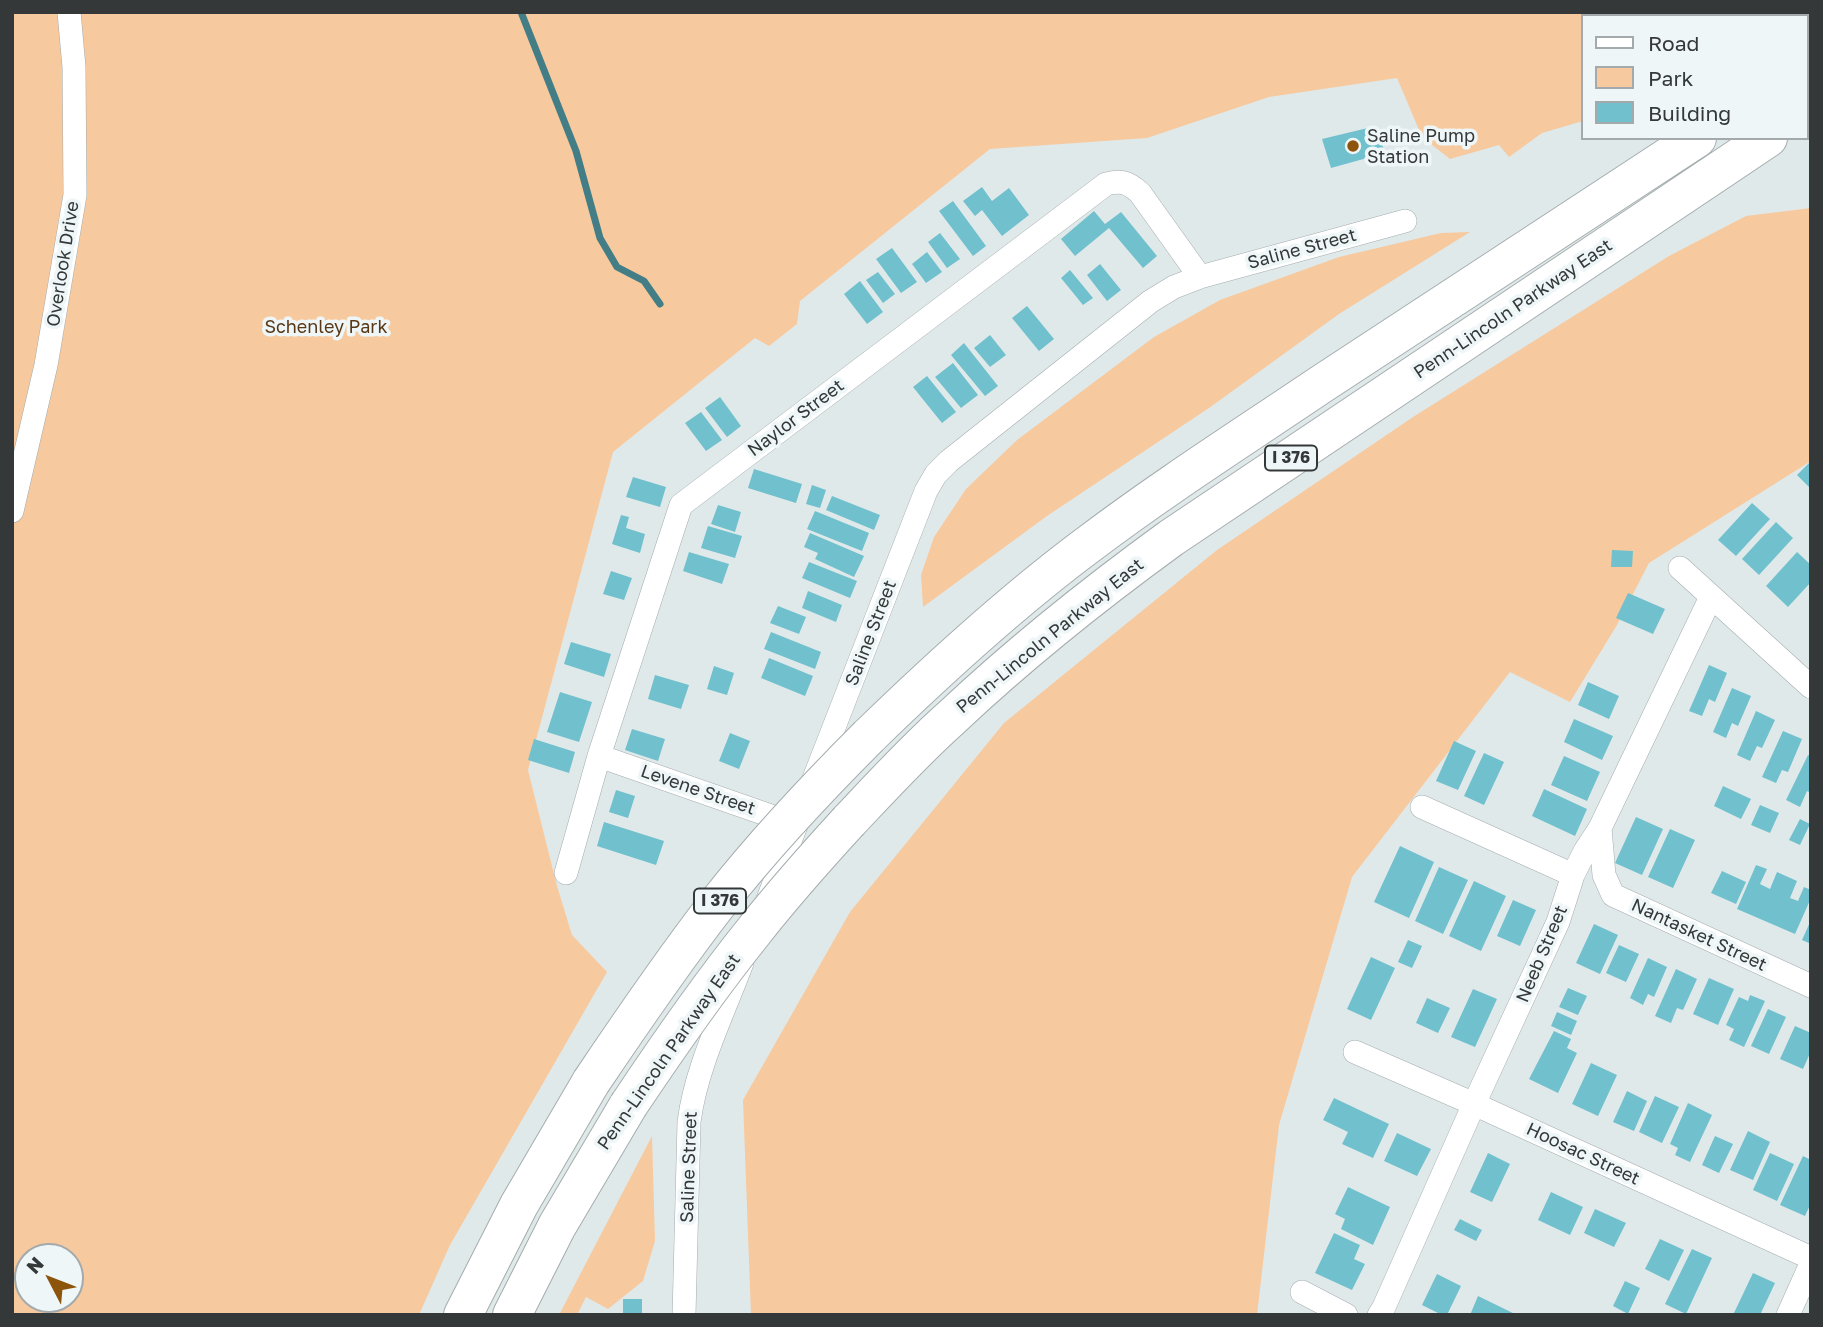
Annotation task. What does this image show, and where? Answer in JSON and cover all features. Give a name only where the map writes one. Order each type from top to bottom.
[{"type":"highway","points":[[1437,307],[1660,140]]},
{"type":"highway","name":"I 376","points":[[463,1315],[519,1205],[591,1083],[668,969],[720,900],[817,788],[921,685],[975,636],[1087,545],[1146,502],[1437,307],[1694,140]]},
{"type":"highway","name":"Penn-Lincoln Parkway East","points":[[512,1315],[557,1226],[628,1106],[710,988],[801,874],[849,821],[950,719],[1057,625],[1182,530],[1765,140]]},
{"type":"street","name":"Overlook Drive","points":[[12,511],[46,365],[75,195],[74,67],[69,12]]},
{"type":"street","name":"Naylor Street","points":[[566,873],[599,756],[681,505],[1106,184],[1117,181],[1140,193],[1200,277]]},
{"type":"street","name":"Saline Street","points":[[684,1315],[688,1136],[691,1101],[697,1079],[926,491],[936,474],[1151,301],[1174,287],[1200,277],[1405,221]]},
{"type":"street","points":[[1680,568],[1811,687]]},
{"type":"street","name":"Neeb Street","points":[[1379,1315],[1558,922],[1573,875],[1600,828],[1711,597]]},
{"type":"street","name":"Levene Street","points":[[599,756],[796,825]]},
{"type":"street","points":[[1422,807],[1573,875]]},
{"type":"street","name":"Nantasket Street","points":[[1600,828],[1604,875],[1613,895],[1811,986]]},
{"type":"street","name":"Hoosac Street","points":[[1355,1052],[1811,1258]]},
{"type":"street","points":[[1788,1315],[1811,1264]]},
{"type":"street","points":[[1302,1292],[1346,1315]]},
{"type":"green space","name":"Schenley Park","points":[[12,12],[1745,12],[1582,14],[1582,121],[1542,133],[1509,157],[1499,145],[1450,159],[1422,137],[1397,78],[1269,97],[1147,138],[990,149],[800,301],[797,324],[769,346],[755,338],[613,452],[528,770],[572,935],[607,972],[450,1245],[419,1315],[12,1315]]},
{"type":"green space","points":[[1811,208],[1811,461],[1649,563],[1617,625],[1570,702],[1510,672],[1352,877],[1279,1125],[1257,1315],[751,1315],[743,1100],[850,912],[1004,723],[1217,550],[1413,417],[1669,256],[1746,216]]},
{"type":"green space","points":[[1470,232],[1339,314],[1209,408],[1047,516],[923,607],[921,575],[934,537],[966,489],[1017,440],[1154,337],[1220,300],[1339,257],[1441,233]]},
{"type":"green space","points":[[652,1136],[655,1241],[643,1281],[608,1309],[586,1297],[577,1315],[559,1315]]},
{"type":"building","name":"Saline Pump Station","points":[[1376,126],[1385,153],[1331,168],[1322,139]]},
{"type":"building","points":[[982,187],[992,201],[1009,188],[1029,215],[1002,236],[982,210],[975,216],[963,201]]},
{"type":"building","points":[[953,201],[986,246],[973,256],[939,211]]},
{"type":"building","points":[[1094,211],[1105,224],[1121,212],[1157,256],[1143,268],[1109,228],[1075,256],[1061,239]]},
{"type":"building","points":[[940,233],[960,259],[947,268],[928,242]]},
{"type":"building","points":[[892,248],[917,282],[901,293],[876,259]]},
{"type":"building","points":[[927,252],[942,272],[926,283],[912,264]]},
{"type":"building","points":[[1100,264],[1121,290],[1107,301],[1087,275]]},
{"type":"building","points":[[1070,270],[1093,298],[1083,305],[1061,278]]},
{"type":"building","points":[[878,272],[895,294],[883,303],[866,280]]},
{"type":"building","points":[[860,281],[883,312],[867,324],[844,294]]},
{"type":"building","points":[[1027,306],[1054,339],[1039,351],[1012,318]]},
{"type":"building","points":[[990,335],[1006,355],[990,367],[974,348]]},
{"type":"building","points":[[964,343],[998,386],[985,396],[951,355]]},
{"type":"building","points":[[953,363],[978,395],[961,408],[935,377]]},
{"type":"building","points":[[927,376],[956,412],[942,423],[913,387]]},
{"type":"building","points":[[720,397],[741,426],[727,437],[705,408]]},
{"type":"building","points":[[701,412],[722,440],[706,451],[685,423]]},
{"type":"building","points":[[1811,461],[1811,489],[1797,475]]},
{"type":"building","points":[[754,469],[802,484],[796,503],[748,488]]},
{"type":"building","points":[[633,477],[666,487],[660,507],[626,497]]},
{"type":"building","points":[[812,485],[826,490],[820,508],[806,504]]},
{"type":"building","points":[[832,496],[880,515],[874,530],[826,510]]},
{"type":"building","points":[[1752,503],[1770,519],[1736,556],[1718,540]]},
{"type":"building","points":[[718,505],[741,512],[735,532],[711,524]]},
{"type":"building","points":[[815,511],[869,533],[862,551],[807,529]]},
{"type":"building","points":[[621,515],[629,517],[626,528],[645,534],[640,553],[612,544]]},
{"type":"building","points":[[1776,522],[1793,538],[1759,575],[1742,559]]},
{"type":"building","points":[[708,526],[742,536],[735,558],[701,548]]},
{"type":"building","points":[[810,533],[864,556],[854,577],[815,559],[818,553],[804,547]]},
{"type":"building","points":[[1612,550],[1633,551],[1632,567],[1611,567]]},
{"type":"building","points":[[689,552],[729,564],[722,584],[683,571]]},
{"type":"building","points":[[1797,552],[1811,565],[1811,582],[1788,607],[1766,586]]},
{"type":"building","points":[[809,562],[857,581],[850,598],[802,578]]},
{"type":"building","points":[[611,571],[632,578],[624,600],[603,594]]},
{"type":"building","points":[[808,591],[842,605],[836,622],[802,608]]},
{"type":"building","points":[[1628,593],[1665,609],[1653,634],[1616,618]]},
{"type":"building","points":[[778,606],[806,617],[799,634],[770,623]]},
{"type":"building","points":[[771,632],[821,652],[815,669],[764,649]]},
{"type":"building","points":[[571,642],[611,654],[604,677],[564,664]]},
{"type":"building","points":[[769,658],[813,676],[805,696],[761,678]]},
{"type":"building","points":[[1709,665],[1727,673],[1715,702],[1709,699],[1702,716],[1689,711]]},
{"type":"building","points":[[714,666],[734,673],[727,695],[707,689]]},
{"type":"building","points":[[655,675],[689,685],[681,709],[648,699]]},
{"type":"building","points":[[1588,682],[1619,696],[1609,719],[1578,705]]},
{"type":"building","points":[[1732,688],[1751,696],[1738,726],[1732,723],[1726,738],[1713,732]]},
{"type":"building","points":[[560,692],[592,702],[579,742],[547,732]]},
{"type":"building","points":[[1756,711],[1775,720],[1762,748],[1757,746],[1750,761],[1737,755]]},
{"type":"building","points":[[1574,719],[1613,736],[1602,760],[1564,742]]},
{"type":"building","points":[[632,729],[665,739],[658,761],[625,750]]},
{"type":"building","points":[[1783,731],[1802,739],[1788,772],[1782,770],[1776,783],[1762,777]]},
{"type":"building","points":[[730,733],[750,741],[739,769],[719,761]]},
{"type":"building","points":[[534,739],[575,752],[569,773],[528,760]]},
{"type":"building","points":[[1454,741],[1476,751],[1458,790],[1436,781]]},
{"type":"building","points":[[1484,753],[1504,762],[1484,805],[1464,796]]},
{"type":"building","points":[[1808,755],[1811,756],[1811,793],[1807,791],[1800,807],[1786,800]]},
{"type":"building","points":[[1564,756],[1600,772],[1587,801],[1551,785]]},
{"type":"building","points":[[1723,786],[1751,799],[1741,819],[1714,806]]},
{"type":"building","points":[[1544,789],[1587,809],[1575,836],[1532,816]]},
{"type":"building","points":[[616,790],[635,796],[628,818],[609,812]]},
{"type":"building","points":[[1760,805],[1779,813],[1770,833],[1751,825]]},
{"type":"building","points":[[1636,817],[1663,829],[1642,875],[1615,863]]},
{"type":"building","points":[[1800,819],[1810,824],[1800,845],[1789,840]]},
{"type":"building","points":[[604,822],[664,841],[656,865],[597,846]]},
{"type":"building","points":[[1670,829],[1695,840],[1673,888],[1648,877]]},
{"type":"building","points":[[1400,846],[1434,862],[1409,918],[1374,902]]},
{"type":"building","points":[[1756,865],[1767,869],[1760,884],[1770,889],[1777,872],[1797,881],[1790,898],[1798,901],[1804,887],[1811,890],[1811,898],[1795,934],[1737,909]]},
{"type":"building","points":[[1439,867],[1468,880],[1443,934],[1415,921]]},
{"type":"building","points":[[1722,871],[1746,882],[1736,904],[1711,893]]},
{"type":"building","points":[[1474,881],[1506,896],[1481,951],[1449,936]]},
{"type":"building","points":[[1513,900],[1536,910],[1520,946],[1497,936]]},
{"type":"building","points":[[1811,920],[1811,944],[1802,940]]},
{"type":"building","points":[[1594,924],[1618,935],[1600,974],[1576,963]]},
{"type":"building","points":[[1408,940],[1422,946],[1412,968],[1398,962]]},
{"type":"building","points":[[1619,945],[1639,954],[1626,982],[1606,973]]},
{"type":"building","points":[[1371,957],[1395,968],[1371,1020],[1347,1009]]},
{"type":"building","points":[[1648,958],[1667,967],[1654,997],[1648,994],[1643,1005],[1630,998]]},
{"type":"building","points":[[1676,969],[1697,979],[1683,1010],[1677,1008],[1671,1023],[1655,1016]]},
{"type":"building","points":[[1709,978],[1734,989],[1718,1025],[1693,1014]]},
{"type":"building","points":[[1568,988],[1587,996],[1578,1015],[1559,1007]]},
{"type":"building","points":[[1473,989],[1497,999],[1475,1047],[1451,1037]]},
{"type":"building","points":[[1750,995],[1765,1001],[1744,1047],[1729,1040],[1734,1029],[1726,1025],[1739,997],[1748,1001]]},
{"type":"building","points":[[1427,998],[1450,1008],[1438,1033],[1416,1023]]},
{"type":"building","points":[[1768,1009],[1786,1017],[1769,1054],[1751,1046]]},
{"type":"building","points":[[1557,1012],[1577,1021],[1571,1035],[1551,1026]]},
{"type":"building","points":[[1795,1026],[1811,1033],[1811,1051],[1803,1069],[1780,1059]]},
{"type":"building","points":[[1554,1031],[1571,1039],[1567,1048],[1577,1053],[1558,1093],[1529,1079]]},
{"type":"building","points":[[1591,1063],[1617,1075],[1598,1116],[1572,1104]]},
{"type":"building","points":[[1627,1091],[1647,1101],[1634,1131],[1613,1122]]},
{"type":"building","points":[[1655,1096],[1679,1107],[1662,1143],[1639,1132]]},
{"type":"building","points":[[1334,1098],[1389,1124],[1373,1158],[1342,1144],[1348,1132],[1323,1120]]},
{"type":"building","points":[[1688,1103],[1712,1115],[1690,1162],[1675,1155],[1678,1148],[1670,1144]]},
{"type":"building","points":[[1748,1131],[1770,1142],[1753,1180],[1730,1170]]},
{"type":"building","points":[[1397,1133],[1431,1149],[1417,1176],[1384,1161]]},
{"type":"building","points":[[1715,1136],[1733,1144],[1719,1173],[1702,1165]]},
{"type":"building","points":[[1488,1153],[1510,1164],[1492,1202],[1470,1192]]},
{"type":"building","points":[[1770,1153],[1794,1164],[1777,1201],[1753,1190]]},
{"type":"building","points":[[1803,1156],[1811,1160],[1811,1203],[1805,1216],[1780,1205]]},
{"type":"building","points":[[1348,1187],[1390,1207],[1373,1245],[1341,1229],[1345,1219],[1335,1214]]},
{"type":"building","points":[[1551,1192],[1583,1207],[1570,1235],[1538,1220]]},
{"type":"building","points":[[1595,1209],[1626,1223],[1614,1247],[1584,1233]]},
{"type":"building","points":[[1460,1219],[1482,1230],[1476,1241],[1454,1230]]},
{"type":"building","points":[[1334,1233],[1360,1245],[1354,1259],[1365,1264],[1352,1290],[1315,1273]]},
{"type":"building","points":[[1660,1239],[1684,1250],[1669,1281],[1645,1269]]},
{"type":"building","points":[[1692,1249],[1712,1258],[1686,1314],[1665,1304]]},
{"type":"building","points":[[1753,1273],[1775,1283],[1760,1315],[1733,1315]]},
{"type":"building","points":[[1437,1274],[1461,1286],[1447,1315],[1422,1305]]},
{"type":"building","points":[[1625,1281],[1640,1288],[1628,1314],[1613,1306]]},
{"type":"building","points":[[1478,1296],[1517,1315],[1470,1315]]},
{"type":"building","points":[[623,1299],[642,1299],[642,1315],[623,1314]]},
{"type":"waterway","points":[[521,12],[576,151],[600,238],[617,267],[644,281],[660,304]]},
{"type":"place","name":"Saline Pump Station","points":[[1353,146]]}]
